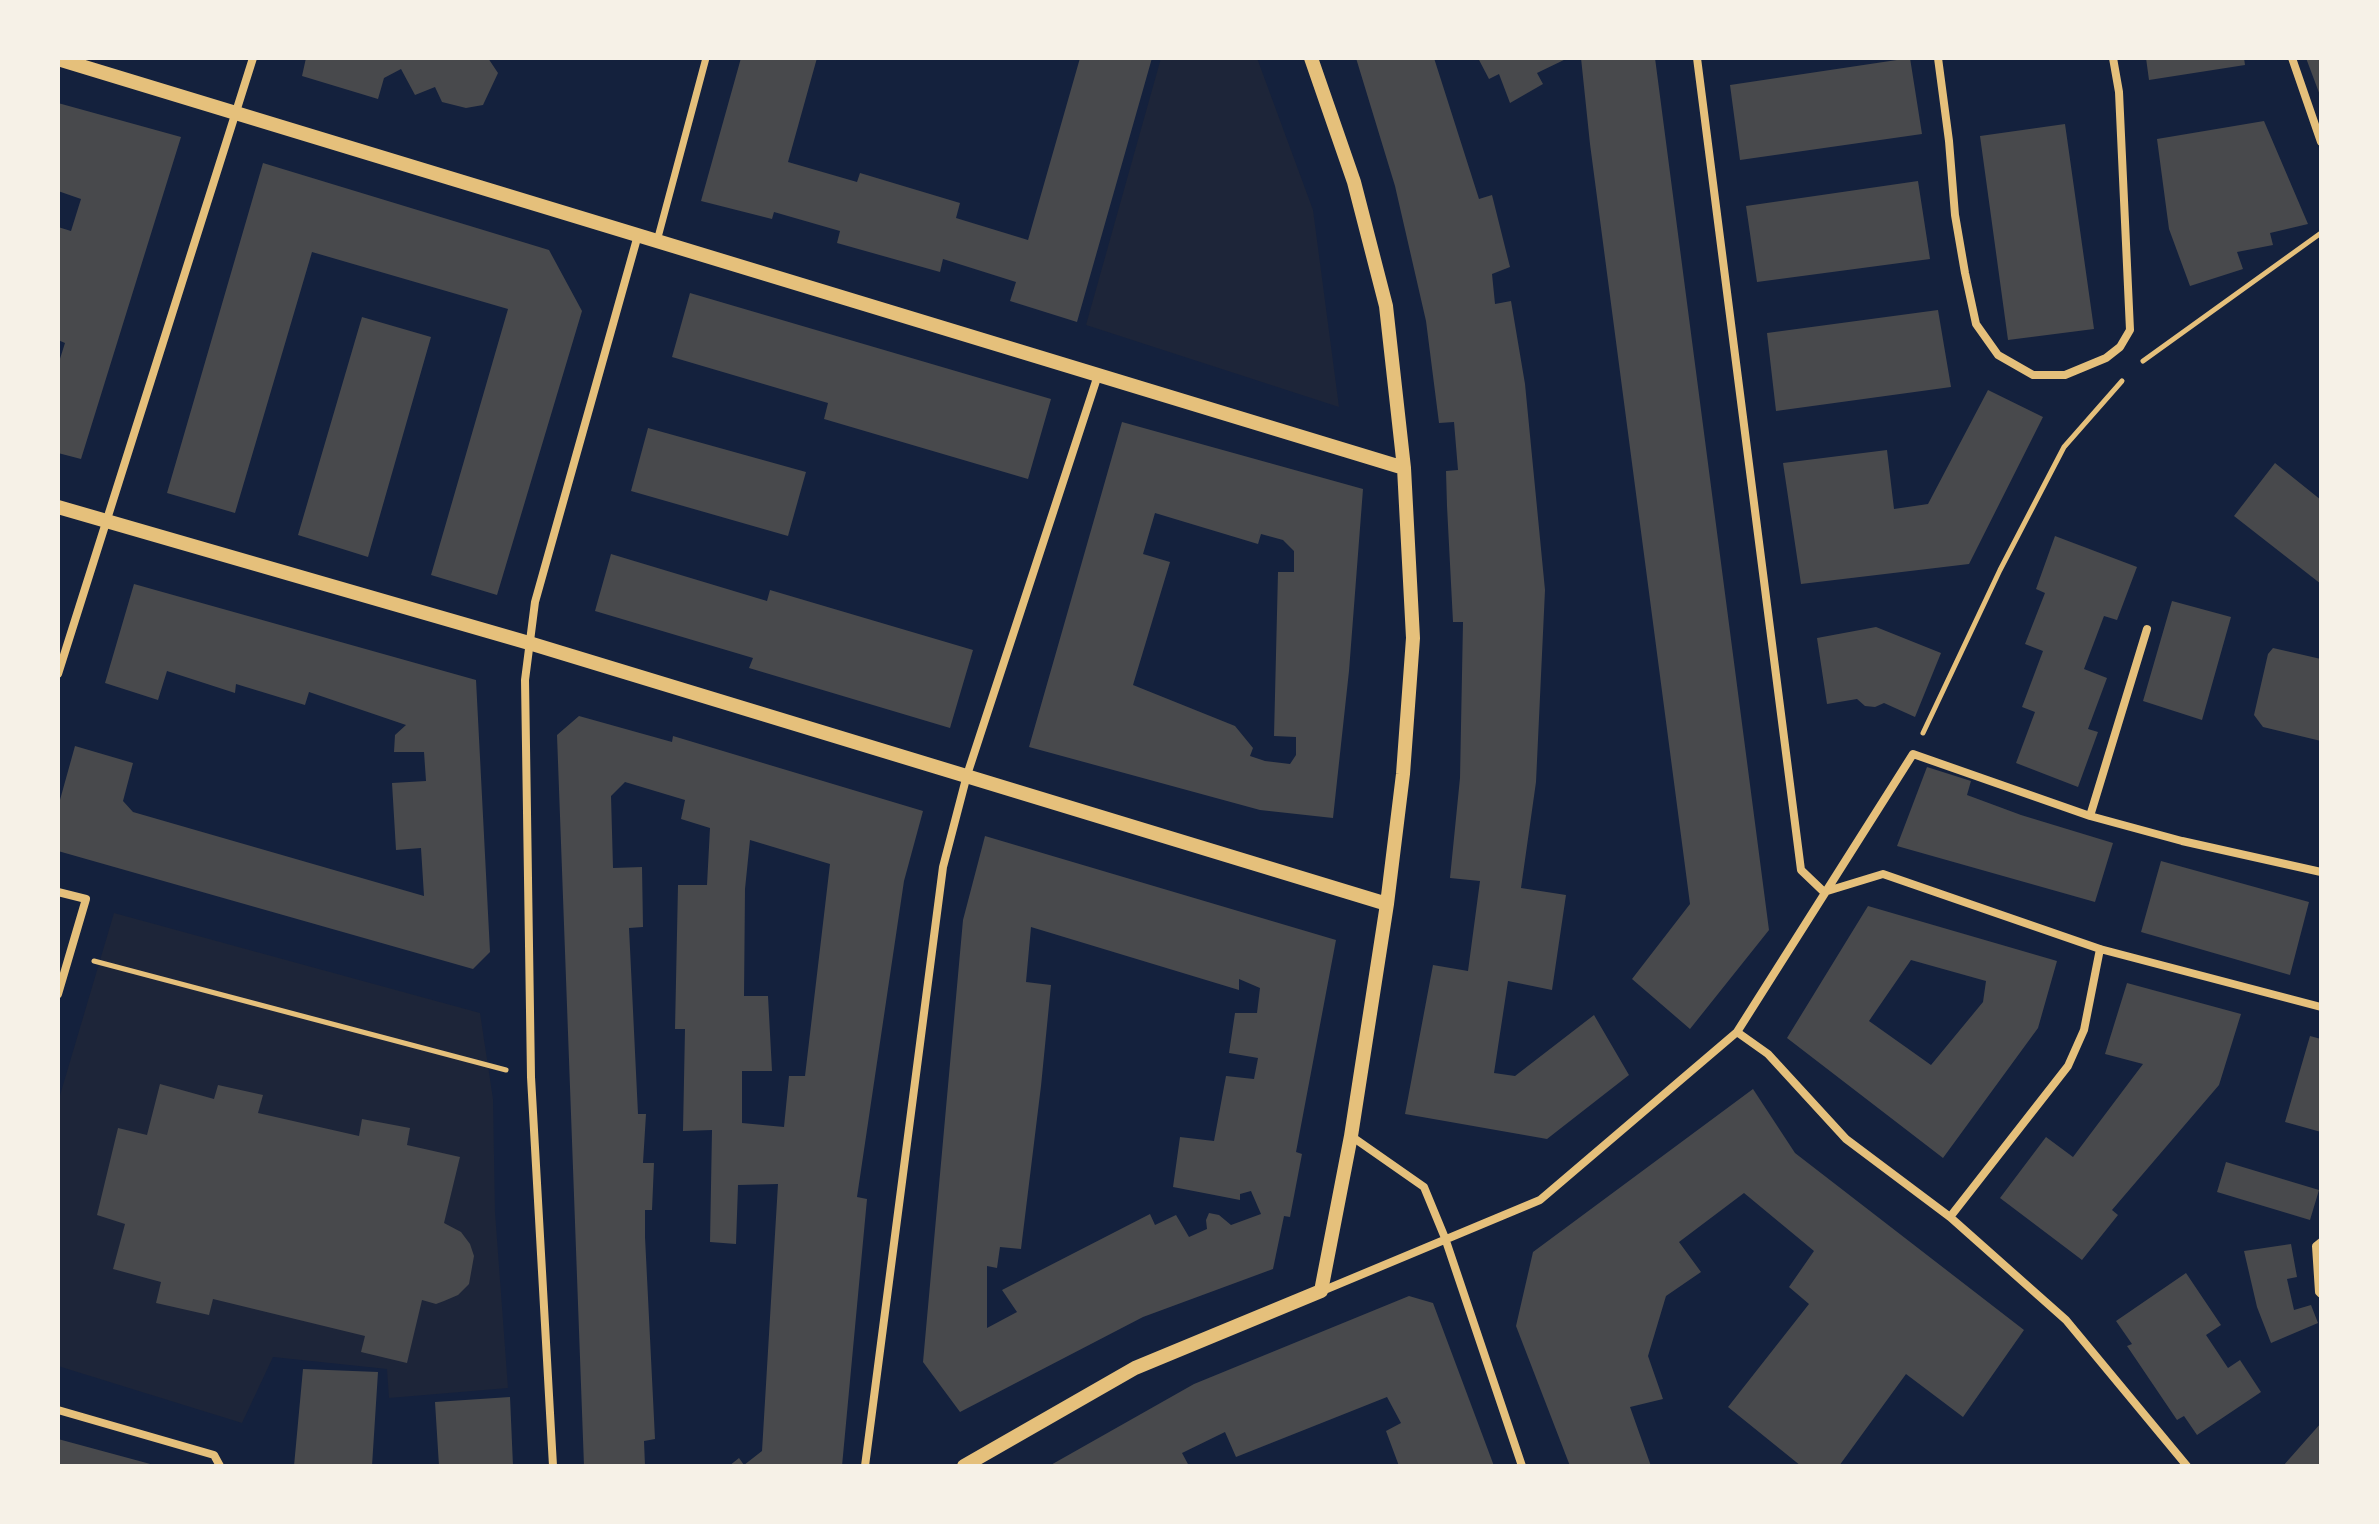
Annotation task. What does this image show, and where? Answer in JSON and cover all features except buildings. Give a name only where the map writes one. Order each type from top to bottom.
[{"type":"street","points":[[58,674],[238,114],[253,58]]},
{"type":"street","points":[[657,241],[706,58]]},
{"type":"street","points":[[1311,58],[1354,182],[1386,306],[1404,468],[1413,638],[1403,774],[1387,904],[1351,1136],[1321,1291]]},
{"type":"street","points":[[1697,58],[1801,870],[1824,892]]},
{"type":"street","points":[[1938,58],[1955,215],[1976,324],[1998,355],[2033,375],[2065,375],[2106,358],[2120,347],[2130,330],[2119,92],[2113,58]]},
{"type":"street","points":[[2292,58],[2321,142]]},
{"type":"street","points":[[58,59],[1404,468]]},
{"type":"street","points":[[553,1466],[531,1077],[525,680],[535,602],[638,235]]},
{"type":"street","points":[[865,1466],[943,867],[967,775],[1098,375]]},
{"type":"street","points":[[58,507],[529,643],[1387,904]]},
{"type":"street","points":[[2090,816],[2147,629]]},
{"type":"street","points":[[964,1466],[1135,1368],[1540,1200],[1737,1032],[1913,754],[2090,816],[2182,841],[2321,872]]},
{"type":"street","points":[[1824,892],[1883,874],[2100,949],[2321,1007]]},
{"type":"street","points":[[58,892],[86,899],[58,994]]},
{"type":"street","points":[[1950,1217],[2068,1066],[2084,1030],[2100,949]]},
{"type":"street","points":[[1737,1032],[1768,1054],[1846,1139],[1950,1217],[2066,1320],[2187,1466]]},
{"type":"street","points":[[1351,1136],[1424,1187],[1445,1238],[1522,1466]]},
{"type":"street","points":[[2321,1242],[2316,1246],[2321,1294]]},
{"type":"street","points":[[58,1410],[214,1455],[220,1466]]},
{"type":"path","points":[[2133,368],[2321,233]]},
{"type":"path","points":[[1913,754],[2000,570],[2064,447],[2123,379]]},
{"type":"path","points":[[70,954],[531,1077]]},
{"type":"shaded area","points":[[1161,58],[1257,58],[1313,210],[1339,407],[1086,325]]},
{"type":"shaded area","points":[[114,913],[480,1013],[493,1099],[495,1212],[508,1388],[389,1398],[387,1369],[273,1357],[242,1423],[58,1366],[58,1102]]}]
